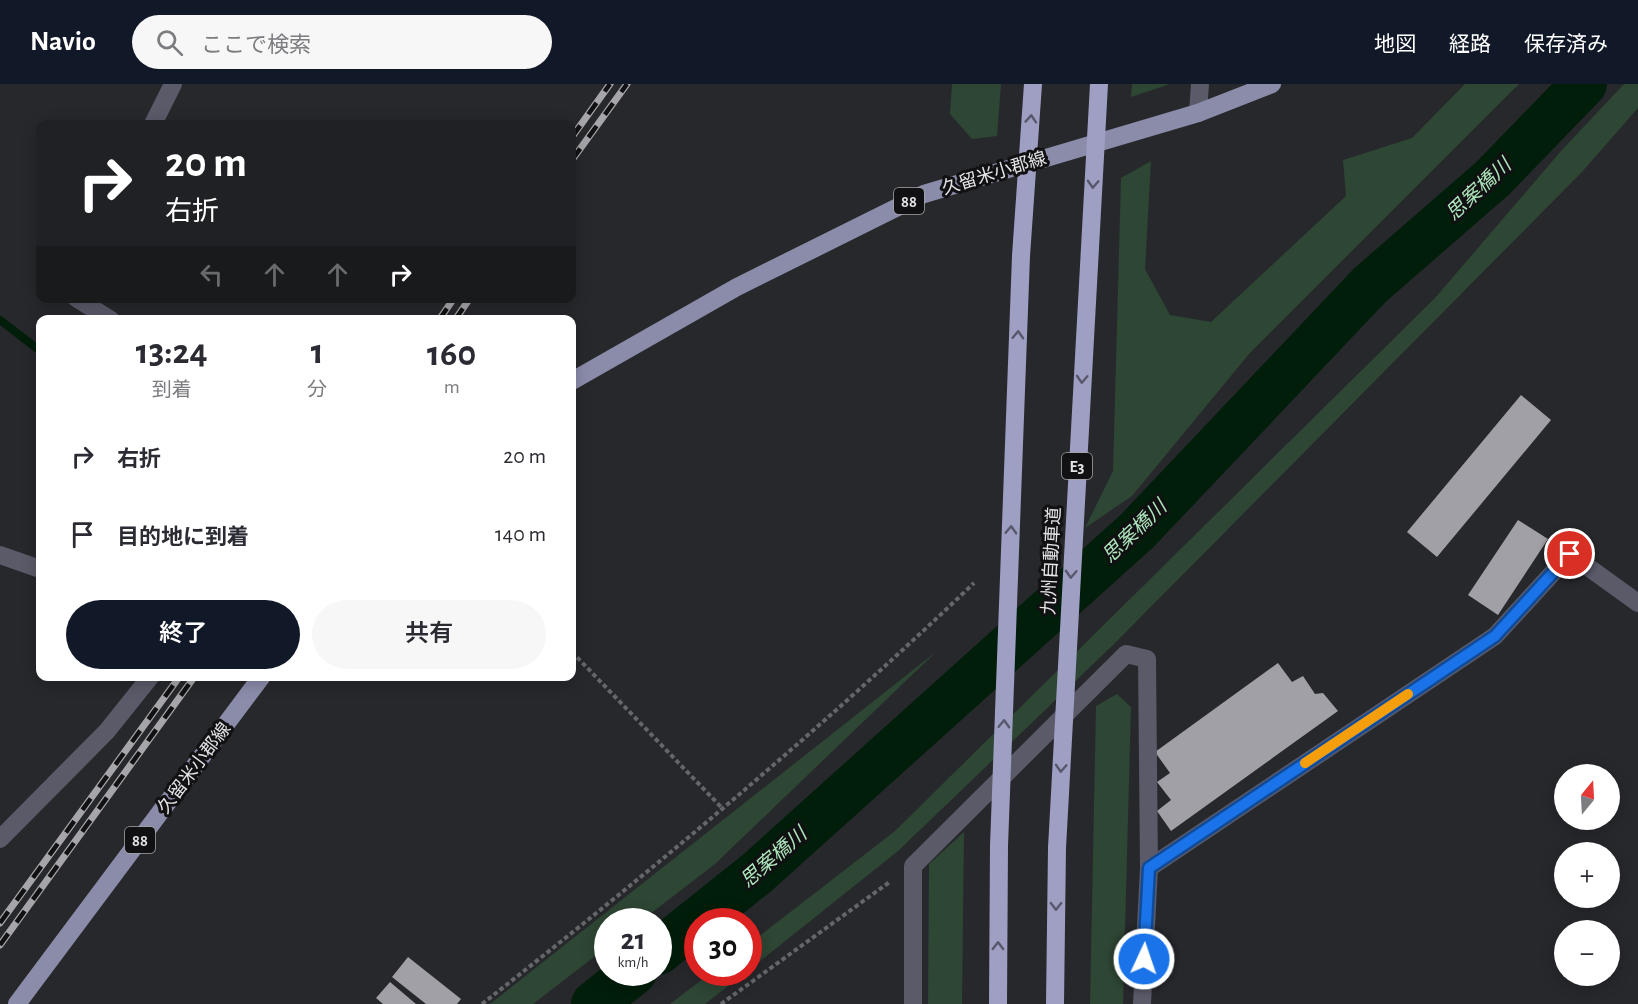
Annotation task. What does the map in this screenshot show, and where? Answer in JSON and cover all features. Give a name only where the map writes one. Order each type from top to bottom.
[{"type":"highway","points":[[998,1004],[999,846],[1022,256],[1033,84]]},
{"type":"highway","name":"九州自動車道","points":[[1055,1004],[1057,848],[1099,84]]},
{"type":"main road","name":"久留米小郡線","points":[[576,379],[737,287],[924,194],[1198,113],[1272,84]]},
{"type":"main road","name":"久留米小郡線","points":[[17,1004],[258,681]]},
{"type":"street","points":[[155,120],[172,84]]},
{"type":"street","points":[[1198,113],[1200,84]]},
{"type":"street","points":[[84,303],[103,315]]},
{"type":"street","points":[[1149,868],[1495,636],[1570,554],[1638,603]]},
{"type":"street","points":[[0,555],[36,568]]},
{"type":"street","points":[[913,1004],[913,866],[1126,654],[1147,659],[1149,868],[1142,1004]]},
{"type":"street","points":[[0,839],[107,731],[147,681]]},
{"type":"path","points":[[482,1004],[634,884],[908,646],[974,583]]},
{"type":"path","points":[[576,656],[722,808]]},
{"type":"path","points":[[721,1004],[913,866]]},
{"type":"green space","points":[[952,84],[1001,84],[997,136],[972,139],[950,114]]},
{"type":"green space","points":[[1132,84],[1170,84],[1131,97]]},
{"type":"green space","points":[[1465,84],[1519,84],[1249,354],[1132,496],[1085,528],[1113,471],[1121,178],[1151,161],[1145,269],[1170,315],[1211,322],[1346,196],[1343,160],[1412,138]]},
{"type":"green space","points":[[1624,84],[1638,84],[1638,108],[1581,173],[1114,644],[898,851],[762,960],[762,934],[895,831],[1435,298],[1561,151]]},
{"type":"green space","points":[[937,651],[715,864],[658,908],[612,908]]},
{"type":"green space","points":[[1117,694],[1131,707],[1123,1004],[1090,1004],[1096,706]]},
{"type":"green space","points":[[964,832],[962,1004],[928,1004],[929,864]]},
{"type":"green space","points":[[594,922],[594,957],[533,1004],[490,1004]]},
{"type":"green space","points":[[694,986],[728,986],[705,1004],[670,1004]]},
{"type":"building","points":[[1521,395],[1551,420],[1437,557],[1407,532]]},
{"type":"building","points":[[1518,520],[1548,539],[1498,615],[1468,595]]},
{"type":"building","points":[[1278,663],[1292,682],[1303,676],[1315,694],[1323,693],[1338,711],[1171,831],[1157,811],[1171,800],[1157,782],[1170,773],[1155,752]]},
{"type":"building","points":[[408,957],[461,999],[457,1004],[426,1004],[392,977]]},
{"type":"building","points":[[390,982],[416,1004],[383,1004],[376,998]]},
{"type":"waterway","name":"思案橋川","points":[[672,941],[757,873],[1137,531],[1370,285],[1493,178],[1584,84]]},
{"type":"waterway","points":[[0,320],[36,348]]},
{"type":"waterway","name":"思案橋川","points":[[594,1004],[616,986]]},
{"type":"railway","points":[[576,131],[610,84]]},
{"type":"railway","points":[[576,154],[627,84]]},
{"type":"railway","points":[[442,315],[451,303]]},
{"type":"railway","points":[[458,315],[467,303]]},
{"type":"railway","points":[[0,923],[176,681]]},
{"type":"railway","points":[[0,945],[191,681]]},
{"type":"slow traffic","points":[[1305,763],[1408,694]]},
{"type":"route","points":[[1144,959],[1149,868],[1495,636],[1570,554]]}]
